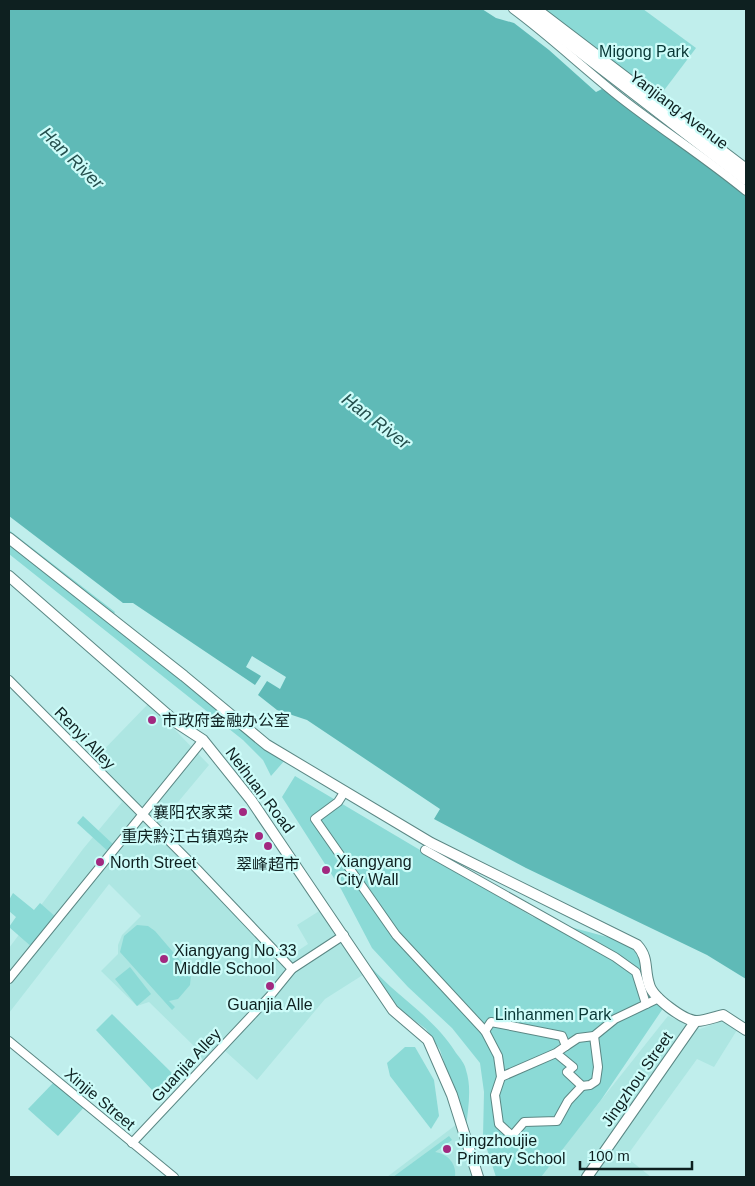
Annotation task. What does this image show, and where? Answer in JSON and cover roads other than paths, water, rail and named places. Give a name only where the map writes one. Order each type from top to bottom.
[{"type":"street","points":[[513,9],[552,38],[590,74],[623,100],[714,164],[746,191]]},
{"type":"street","name":"Yanjiang Avenue","points":[[524,9],[746,180]]},
{"type":"street","name":"Yanjiang Avenue","points":[[536,9],[746,169]]},
{"type":"street","points":[[9,538],[267,744],[431,843],[637,945],[644,952],[649,984],[659,998],[678,1014],[695,1022],[723,1015],[746,1030]]},
{"type":"street","name":"Neihuan Road","points":[[9,578],[178,723],[203,740],[251,800],[393,1010],[428,1040],[452,1095],[478,1177]]},
{"type":"street","name":"Renyi Alley","points":[[9,680],[292,968]]},
{"type":"street","points":[[9,978],[203,740]]},
{"type":"street","points":[[345,791],[338,802],[315,819],[396,935],[485,1031],[498,1056],[501,1077],[495,1095],[499,1124],[512,1136],[524,1122],[557,1121],[568,1101],[582,1086],[596,1081],[598,1067],[594,1036]]},
{"type":"street","points":[[425,850],[615,957],[636,972],[646,1004]]},
{"type":"street","points":[[292,968],[344,936]]},
{"type":"street","name":"Guanjia Alley","points":[[132,1143],[270,996],[292,968]]},
{"type":"street","points":[[501,1077],[556,1053],[578,1038],[594,1036],[615,1019],[659,998]]},
{"type":"street","points":[[485,1031],[491,1022],[562,1036],[566,1046]]},
{"type":"street","name":"Jingzhou Street","points":[[587,1177],[695,1022]]},
{"type":"street","name":"Xinjie Street","points":[[9,1041],[174,1177]]},
{"type":"street","points":[[556,1053],[573,1067],[567,1072],[582,1086]]},
{"type":"water","name":"Han River","points":[[9,9],[482,9],[496,18],[514,23],[549,50],[596,92],[602,89],[655,124],[746,194],[746,979],[707,955],[526,868],[434,819],[440,809],[307,720],[277,710],[258,695],[267,681],[280,689],[286,677],[252,656],[246,667],[261,676],[255,685],[133,603],[123,603],[9,516]]},
{"type":"place","name":"市政府金融办公室","points":[[152,720]]},
{"type":"place","name":"襄阳农家菜","points":[[243,812]]},
{"type":"place","name":"重庆黔江古镇鸡杂","points":[[259,836]]},
{"type":"place","name":"翠峰超市","points":[[268,846]]},
{"type":"place","name":"North Street","points":[[100,862]]},
{"type":"place","name":"Xiangyang City Wall","points":[[326,870]]},
{"type":"place","name":"Xiangyang No.33 Middle School","points":[[164,959]]},
{"type":"place","name":"Guanjia Alle","points":[[270,986]]},
{"type":"place","name":"Jingzhoujie Primary School","points":[[447,1149]]},
{"type":"park label","name":"Migong Park","points":[[644,51]]},
{"type":"park label","name":"Linhanmen Park","points":[[553,1014]]}]
